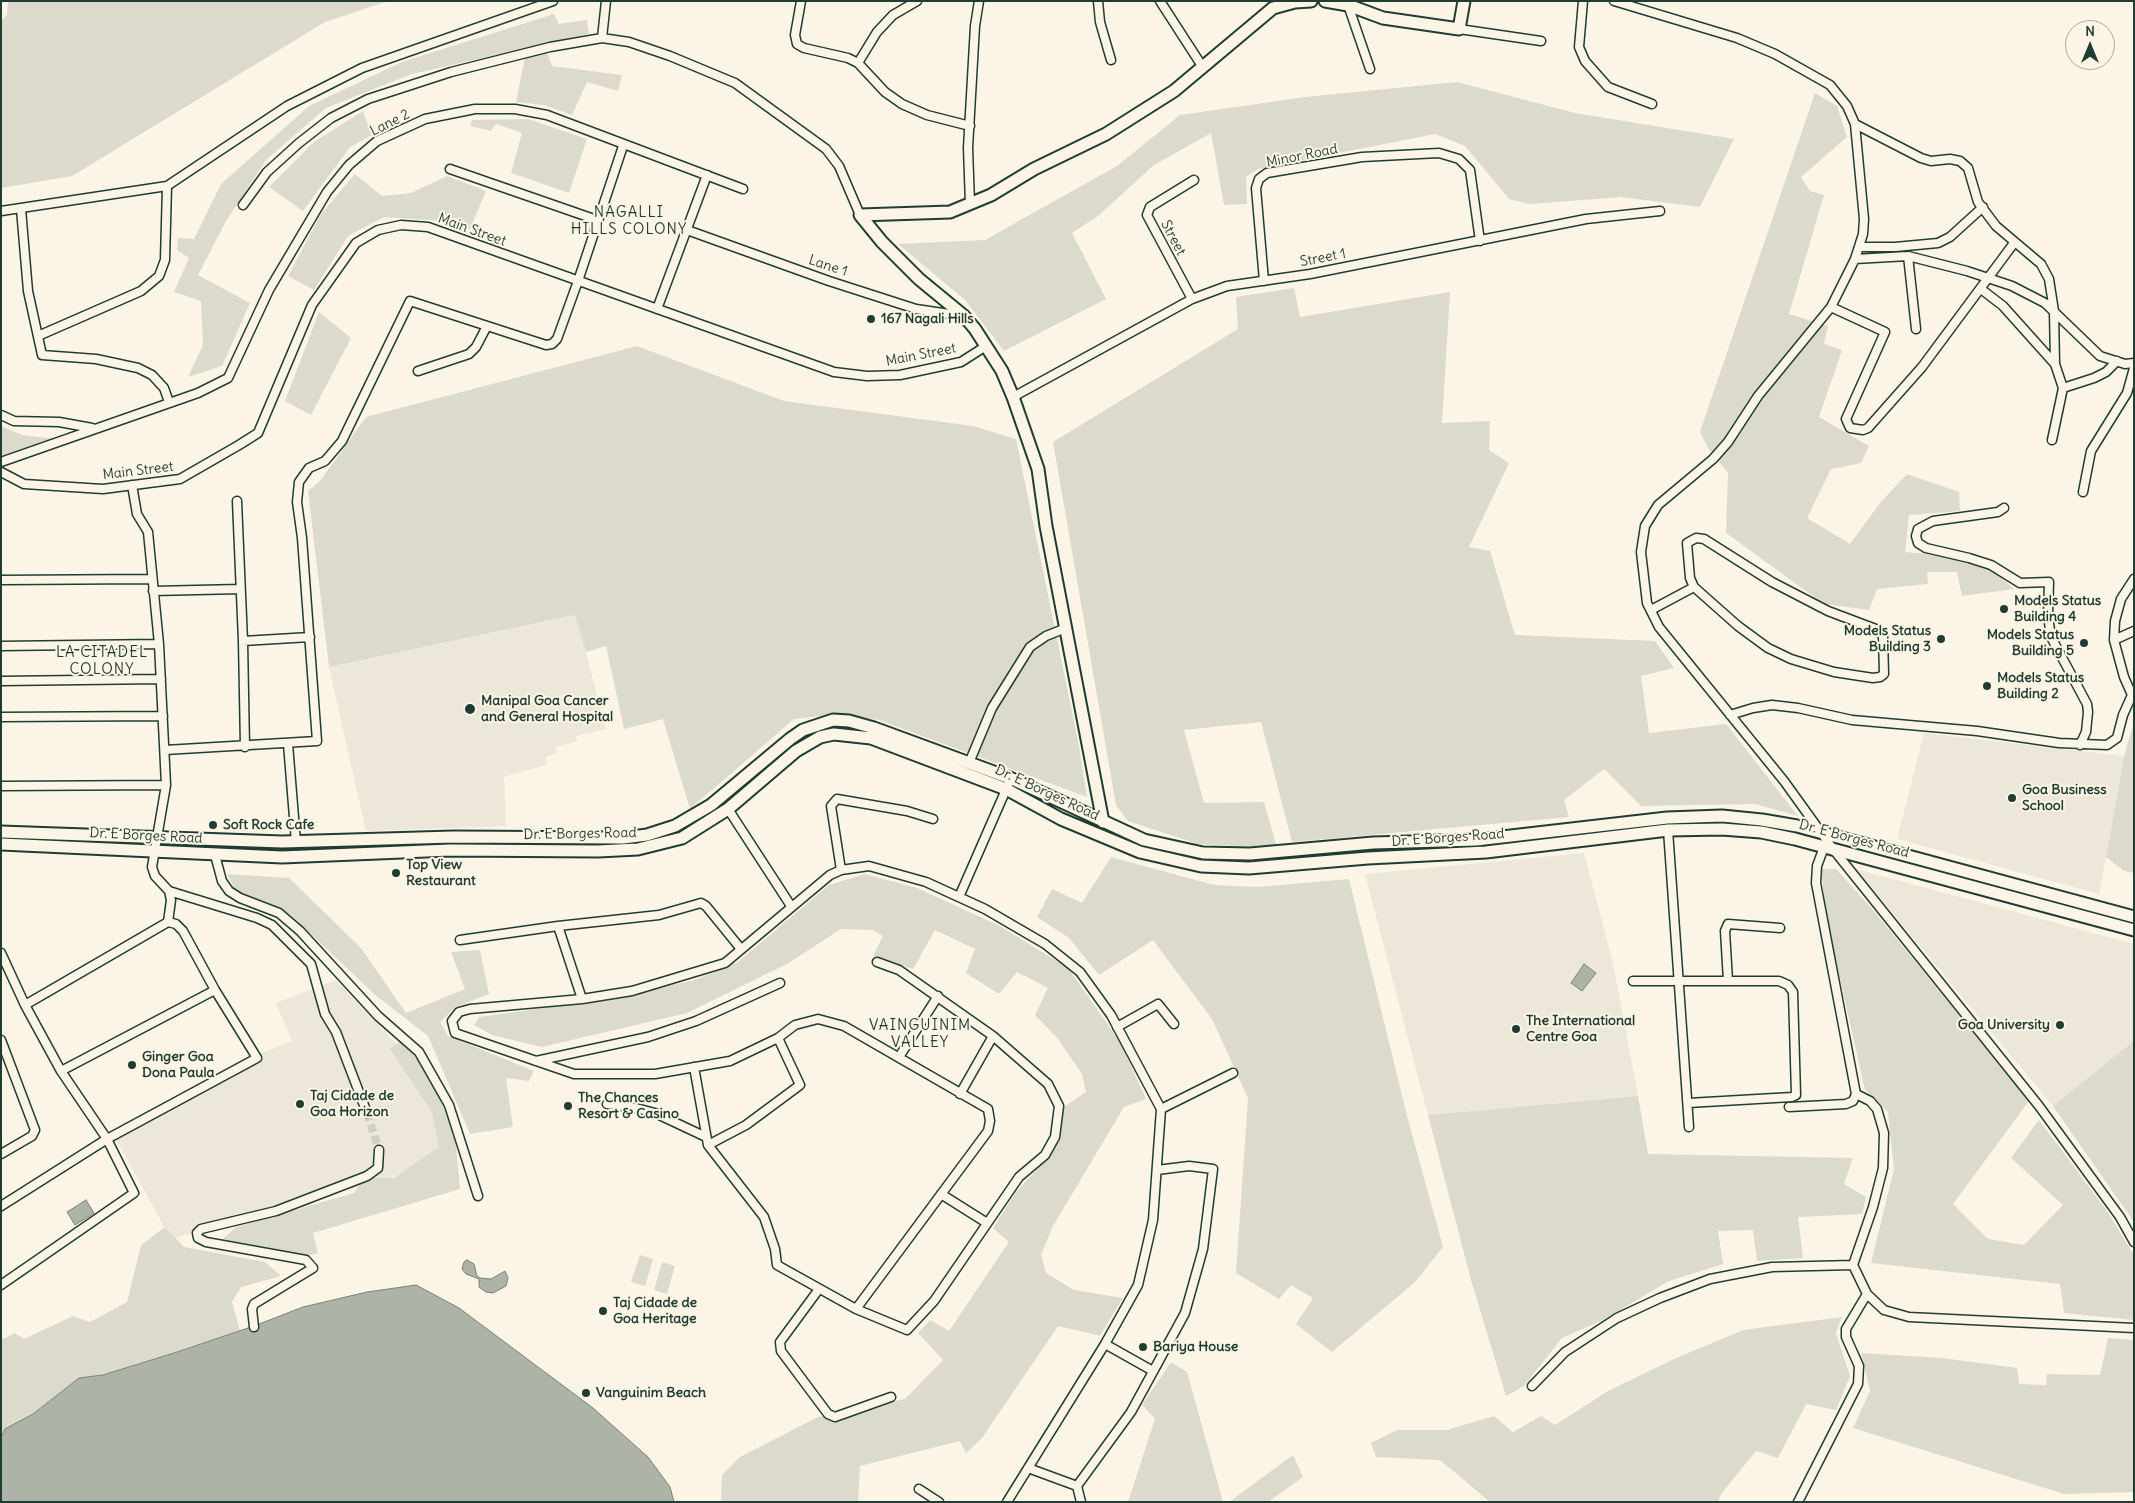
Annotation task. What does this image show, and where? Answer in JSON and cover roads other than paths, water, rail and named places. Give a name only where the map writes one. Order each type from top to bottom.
[{"type":"main road","points":[[860,215],[950,212],[970,204],[1106,134],[1174,91],[1273,8],[1295,2],[1311,1]]},
{"type":"main road","points":[[1325,1],[1348,5],[1383,18],[1459,28],[1464,1]]},
{"type":"main road","points":[[860,215],[882,242],[919,279],[964,316],[1002,371],[1013,397],[1038,469],[1103,822]]},
{"type":"main road","name":"Dr. E Borges Road","points":[[1,832],[296,842],[453,837],[623,838],[647,835],[675,826],[711,805],[790,739],[803,730],[833,720],[849,721],[874,728],[969,763],[1008,784],[1062,819],[1140,852],[1201,866],[1249,868],[1368,858],[1486,852],[1668,830],[1722,829],[1761,832],[1829,848],[2134,930]]},
{"type":"main road","name":"Dr. E Borges Road","points":[[1,844],[282,857],[450,850],[598,851],[638,849],[682,838],[728,809],[796,751],[820,737],[834,734],[871,738],[1008,784],[1144,840],[1203,853],[1250,854],[1373,843],[1476,840],[1686,817],[1722,816],[1762,820],[1822,833],[2134,917]]},
{"type":"street","points":[[1,212],[167,186],[286,106],[362,68],[553,1]]},
{"type":"street","points":[[602,38],[606,1]]},
{"type":"street","points":[[801,1],[795,35],[797,44],[804,48],[848,58],[858,63],[885,92],[902,104],[926,115],[970,126]]},
{"type":"street","points":[[858,63],[876,32],[893,15],[917,1]]},
{"type":"street","points":[[970,204],[970,126],[975,26],[979,1]]},
{"type":"street","points":[[1098,1],[1100,22],[1111,60]]},
{"type":"street","points":[[1160,1],[1202,66]]},
{"type":"street","points":[[1583,1],[1579,47],[1585,61],[1608,87],[1652,104]]},
{"type":"street","points":[[1614,1],[1737,38],[1775,54],[1830,85],[1847,106],[1855,124],[1864,219],[1855,259],[1831,307],[1758,396],[1728,442],[1713,459],[1658,505],[1645,526],[1640,552],[1647,602],[1659,627],[1822,833],[1829,848],[2039,1106],[2120,1217],[2134,1242]]},
{"type":"street","points":[[1348,5],[1370,68]]},
{"type":"street","points":[[1459,28],[1541,41]]},
{"type":"street","points":[[243,205],[267,172],[299,143],[331,118],[368,99],[451,72],[550,47],[602,38],[629,42],[670,56],[735,83],[826,149],[839,166],[860,215]]},
{"type":"street","name":"Lane 2","points":[[1,462],[198,393],[228,378],[266,298],[327,192],[349,165],[377,141],[425,119],[475,109],[515,109],[547,115],[623,146],[743,189]]},
{"type":"street","points":[[1855,124],[1921,158],[1931,161],[1950,159],[1960,161],[1968,168],[1978,202],[1996,226],[2041,264],[2049,279],[2054,312],[2055,364],[2064,388],[2052,440]]},
{"type":"street","points":[[165,750],[245,747],[317,741],[302,538],[297,502],[299,482],[309,468],[325,461],[342,441],[410,301],[546,345],[552,344],[557,339],[623,146]]},
{"type":"street","name":"Minor Road","points":[[1264,281],[1256,188],[1260,179],[1267,173],[1362,157],[1439,153],[1459,159],[1470,170],[1480,241]]},
{"type":"street","points":[[450,169],[597,220]]},
{"type":"street","points":[[657,309],[707,175]]},
{"type":"street","name":"Street","points":[[1192,300],[1147,215],[1150,207],[1194,180]]},
{"type":"street","points":[[38,336],[141,291],[158,276],[165,260],[167,186]]},
{"type":"street","points":[[1859,246],[1921,246],[1938,243],[1950,237],[1983,207]]},
{"type":"street","points":[[21,209],[28,291],[42,355],[96,359],[138,368],[152,375],[164,388],[169,402]]},
{"type":"street","name":"Street 1","points":[[1013,397],[1192,300],[1227,286],[1264,281],[1480,241],[1586,219],[1660,211]]},
{"type":"street","name":"Main Street","points":[[1,472],[24,484],[103,489],[180,479],[258,433],[312,305],[356,243],[378,230],[401,225],[428,227],[834,372],[867,376],[900,375],[961,362],[986,346]]},
{"type":"street","name":"Lane 1","points":[[687,230],[829,281],[916,309],[964,316]]},
{"type":"street","points":[[1831,307],[1885,332],[1846,419],[1850,428],[1863,430],[1868,428],[1922,367],[1990,278],[2014,243]]},
{"type":"street","points":[[1855,259],[1908,256],[1990,278],[2012,286],[2045,303],[2100,356],[2125,364],[2134,363]]},
{"type":"street","points":[[1908,256],[1916,329]]},
{"type":"street","points":[[1981,290],[2003,306],[2055,364]]},
{"type":"street","points":[[418,371],[469,354],[476,347],[487,326]]},
{"type":"street","points":[[2064,388],[2106,372],[2117,361]]},
{"type":"street","points":[[2083,492],[2091,451],[2128,393],[2134,368]]},
{"type":"street","points":[[1,414],[14,420],[59,422],[94,429]]},
{"type":"street","points":[[132,485],[137,514],[148,532],[159,644],[166,785],[161,825],[152,867],[155,876],[169,891],[257,918],[272,926],[311,964],[325,1014],[336,1032],[367,1113]]},
{"type":"street","points":[[237,501],[245,747]]},
{"type":"street","points":[[2004,508],[1998,512],[1933,521],[1918,529],[1916,536],[1918,543],[1926,548],[1969,558],[1991,566],[2020,584],[2049,582],[2048,616],[2051,637],[2088,712],[2086,732],[2080,745]]},
{"type":"street","points":[[1696,538],[1704,539],[1772,582],[1828,611],[1881,631],[1883,637],[1884,674],[1880,678],[1873,678],[1834,672],[1791,659],[1768,648],[1738,626],[1694,587],[1690,578],[1686,551],[1687,543],[1696,538]]},
{"type":"street","points":[[1,580],[152,579]]},
{"type":"street","points":[[1730,715],[1772,705],[1798,708],[1852,720],[1977,731],[2080,745],[2107,745],[2117,738],[2123,715],[2133,695],[2124,678],[2114,640],[2121,599],[2134,579]]},
{"type":"street","points":[[1651,610],[1694,587]]},
{"type":"street","points":[[153,591],[240,589]]},
{"type":"street","points":[[969,763],[992,708],[1009,677],[1030,647],[1046,636],[1066,628]]},
{"type":"street","points":[[2114,640],[2134,631]]},
{"type":"street","points":[[243,641],[310,637]]},
{"type":"street","points":[[1,646],[159,644]]},
{"type":"street","points":[[1,680],[161,678]]},
{"type":"street","points":[[1,717],[163,716]]},
{"type":"street","points":[[288,744],[296,842]]},
{"type":"street","points":[[959,897],[1008,784]]},
{"type":"street","points":[[1,786],[166,785]]},
{"type":"street","points":[[841,870],[831,806],[837,799],[907,811],[933,819]]},
{"type":"street","points":[[728,809],[791,906]]},
{"type":"street","points":[[1668,830],[1690,1127]]},
{"type":"street","points":[[1789,1107],[1846,1104],[1852,1101],[1856,1094],[1816,883],[1817,866],[1829,848]]},
{"type":"street","points":[[215,855],[222,882],[229,891],[240,898],[279,913],[300,931],[378,1016],[419,1052],[449,1105],[478,1196]]},
{"type":"street","points":[[856,1309],[988,1131],[990,1121],[988,1109],[844,1026],[818,1019],[795,1025],[778,1038],[730,1061],[655,1074],[574,1074],[455,1033],[452,1021],[459,1012],[470,1009],[582,999],[632,991],[725,963],[830,875],[841,870],[869,866],[926,882],[959,897],[1022,929],[1046,944],[1080,972],[1118,1027],[1161,1109],[1152,1220],[1138,1285],[1106,1344],[1007,1502]]},
{"type":"street","points":[[168,922],[171,900],[169,891]]},
{"type":"street","points":[[460,940],[558,926],[659,915],[701,903],[706,906],[741,950]]},
{"type":"street","points":[[1,1206],[107,1139],[257,1058],[215,990],[183,932],[176,924],[168,922],[25,1005]]},
{"type":"street","points":[[1728,981],[1724,931],[1728,924],[1780,928]]},
{"type":"street","points":[[558,926],[582,999]]},
{"type":"street","points":[[1,953],[25,1005],[61,1071],[107,1139],[134,1193],[1,1285]]},
{"type":"street","points":[[607,1104],[655,1113],[707,1141],[764,1217],[775,1249],[778,1265],[856,1309],[907,1330],[934,1301],[1019,1177],[1045,1155],[1055,1137],[1059,1106],[1048,1084],[993,1036],[899,970],[877,962]]},
{"type":"street","points":[[1633,981],[1779,981],[1788,985],[1792,992],[1796,1095],[1792,1097],[1688,1103]]},
{"type":"street","points":[[536,1061],[648,1037],[696,1021],[780,983]]},
{"type":"street","points":[[61,1071],[215,990]]},
{"type":"street","points":[[899,1057],[938,996]]},
{"type":"street","points":[[1118,1027],[1154,1004],[1158,1004],[1174,1024]]},
{"type":"street","points":[[960,1094],[993,1036]]},
{"type":"street","points":[[707,1141],[746,1125],[800,1085],[778,1038]]},
{"type":"street","points":[[1,1040],[35,1130],[32,1136],[1,1154]]},
{"type":"street","points":[[694,1067],[707,1141]]},
{"type":"street","points":[[1161,1109],[1233,1073]]},
{"type":"street","points":[[1856,1094],[1870,1101],[1877,1109],[1884,1133],[1883,1168],[1853,1265],[1867,1294],[1884,1310],[1909,1317],[2134,1328]]},
{"type":"street","points":[[254,1327],[252,1309],[254,1304],[313,1268],[306,1260],[206,1242],[198,1238],[198,1233],[201,1229],[276,1211],[367,1176],[378,1168],[379,1150]]},
{"type":"street","points":[[1076,1486],[1131,1412],[1185,1314],[1203,1248],[1212,1168],[1189,1166],[1157,1170]]},
{"type":"street","points":[[941,1194],[987,1223]]},
{"type":"street","points":[[1532,1386],[1565,1352],[1617,1318],[1710,1279],[1772,1267],[1853,1265]]},
{"type":"street","points":[[819,1288],[780,1342],[781,1351],[828,1414],[835,1417],[891,1397]]},
{"type":"street","points":[[1798,1502],[1858,1384],[1859,1366],[1846,1337],[1846,1329],[1867,1294]]},
{"type":"street","points":[[1106,1344],[1153,1371]]},
{"type":"street","points":[[1028,1468],[1076,1486]]},
{"type":"street","points":[[1076,1486],[1081,1502]]},
{"type":"street","points":[[919,1489],[939,1502]]},
{"type":"tunnel","points":[[367,1113],[379,1150]]},
{"type":"place","name":"167 Nagali Hills","points":[[871,319]]},
{"type":"place","name":"Models Status Building 4","points":[[2004,609]]},
{"type":"place","name":"Models Status Building 3","points":[[1941,639]]},
{"type":"place","name":"Models Status Building 5","points":[[2084,643]]},
{"type":"place","name":"Models Status Building 2","points":[[1987,686]]},
{"type":"place","name":"Manipal Goa Cancer and General Hospital","points":[[470,709]]},
{"type":"place","name":"Goa Business School","points":[[2012,798]]},
{"type":"place","name":"Soft Rock Cafe","points":[[213,825]]},
{"type":"place","name":"Top View Restaurant","points":[[396,873]]},
{"type":"place","name":"Goa University","points":[[2060,1025]]},
{"type":"place","name":"The International Centre Goa","points":[[1516,1029]]},
{"type":"place","name":"Ginger Goa Dona Paula","points":[[132,1065]]},
{"type":"place","name":"Taj Cidade de Goa Horizon","points":[[300,1104]]},
{"type":"place","name":"The Chances Resort & Casino","points":[[568,1106]]},
{"type":"place","name":"Taj Cidade de Goa Heritage","points":[[603,1311]]},
{"type":"place","name":"Bariya House","points":[[1143,1347]]},
{"type":"place","name":"Vanguinim Beach","points":[[586,1393]]},
{"type":"district","name":"NAGALLI HILLS COLONY","points":[[629,222]]},
{"type":"district","name":"LA CITADEL COLONY","points":[[102,662]]},
{"type":"district","name":"VAINGUINIM VALLEY","points":[[920,1034]]}]
